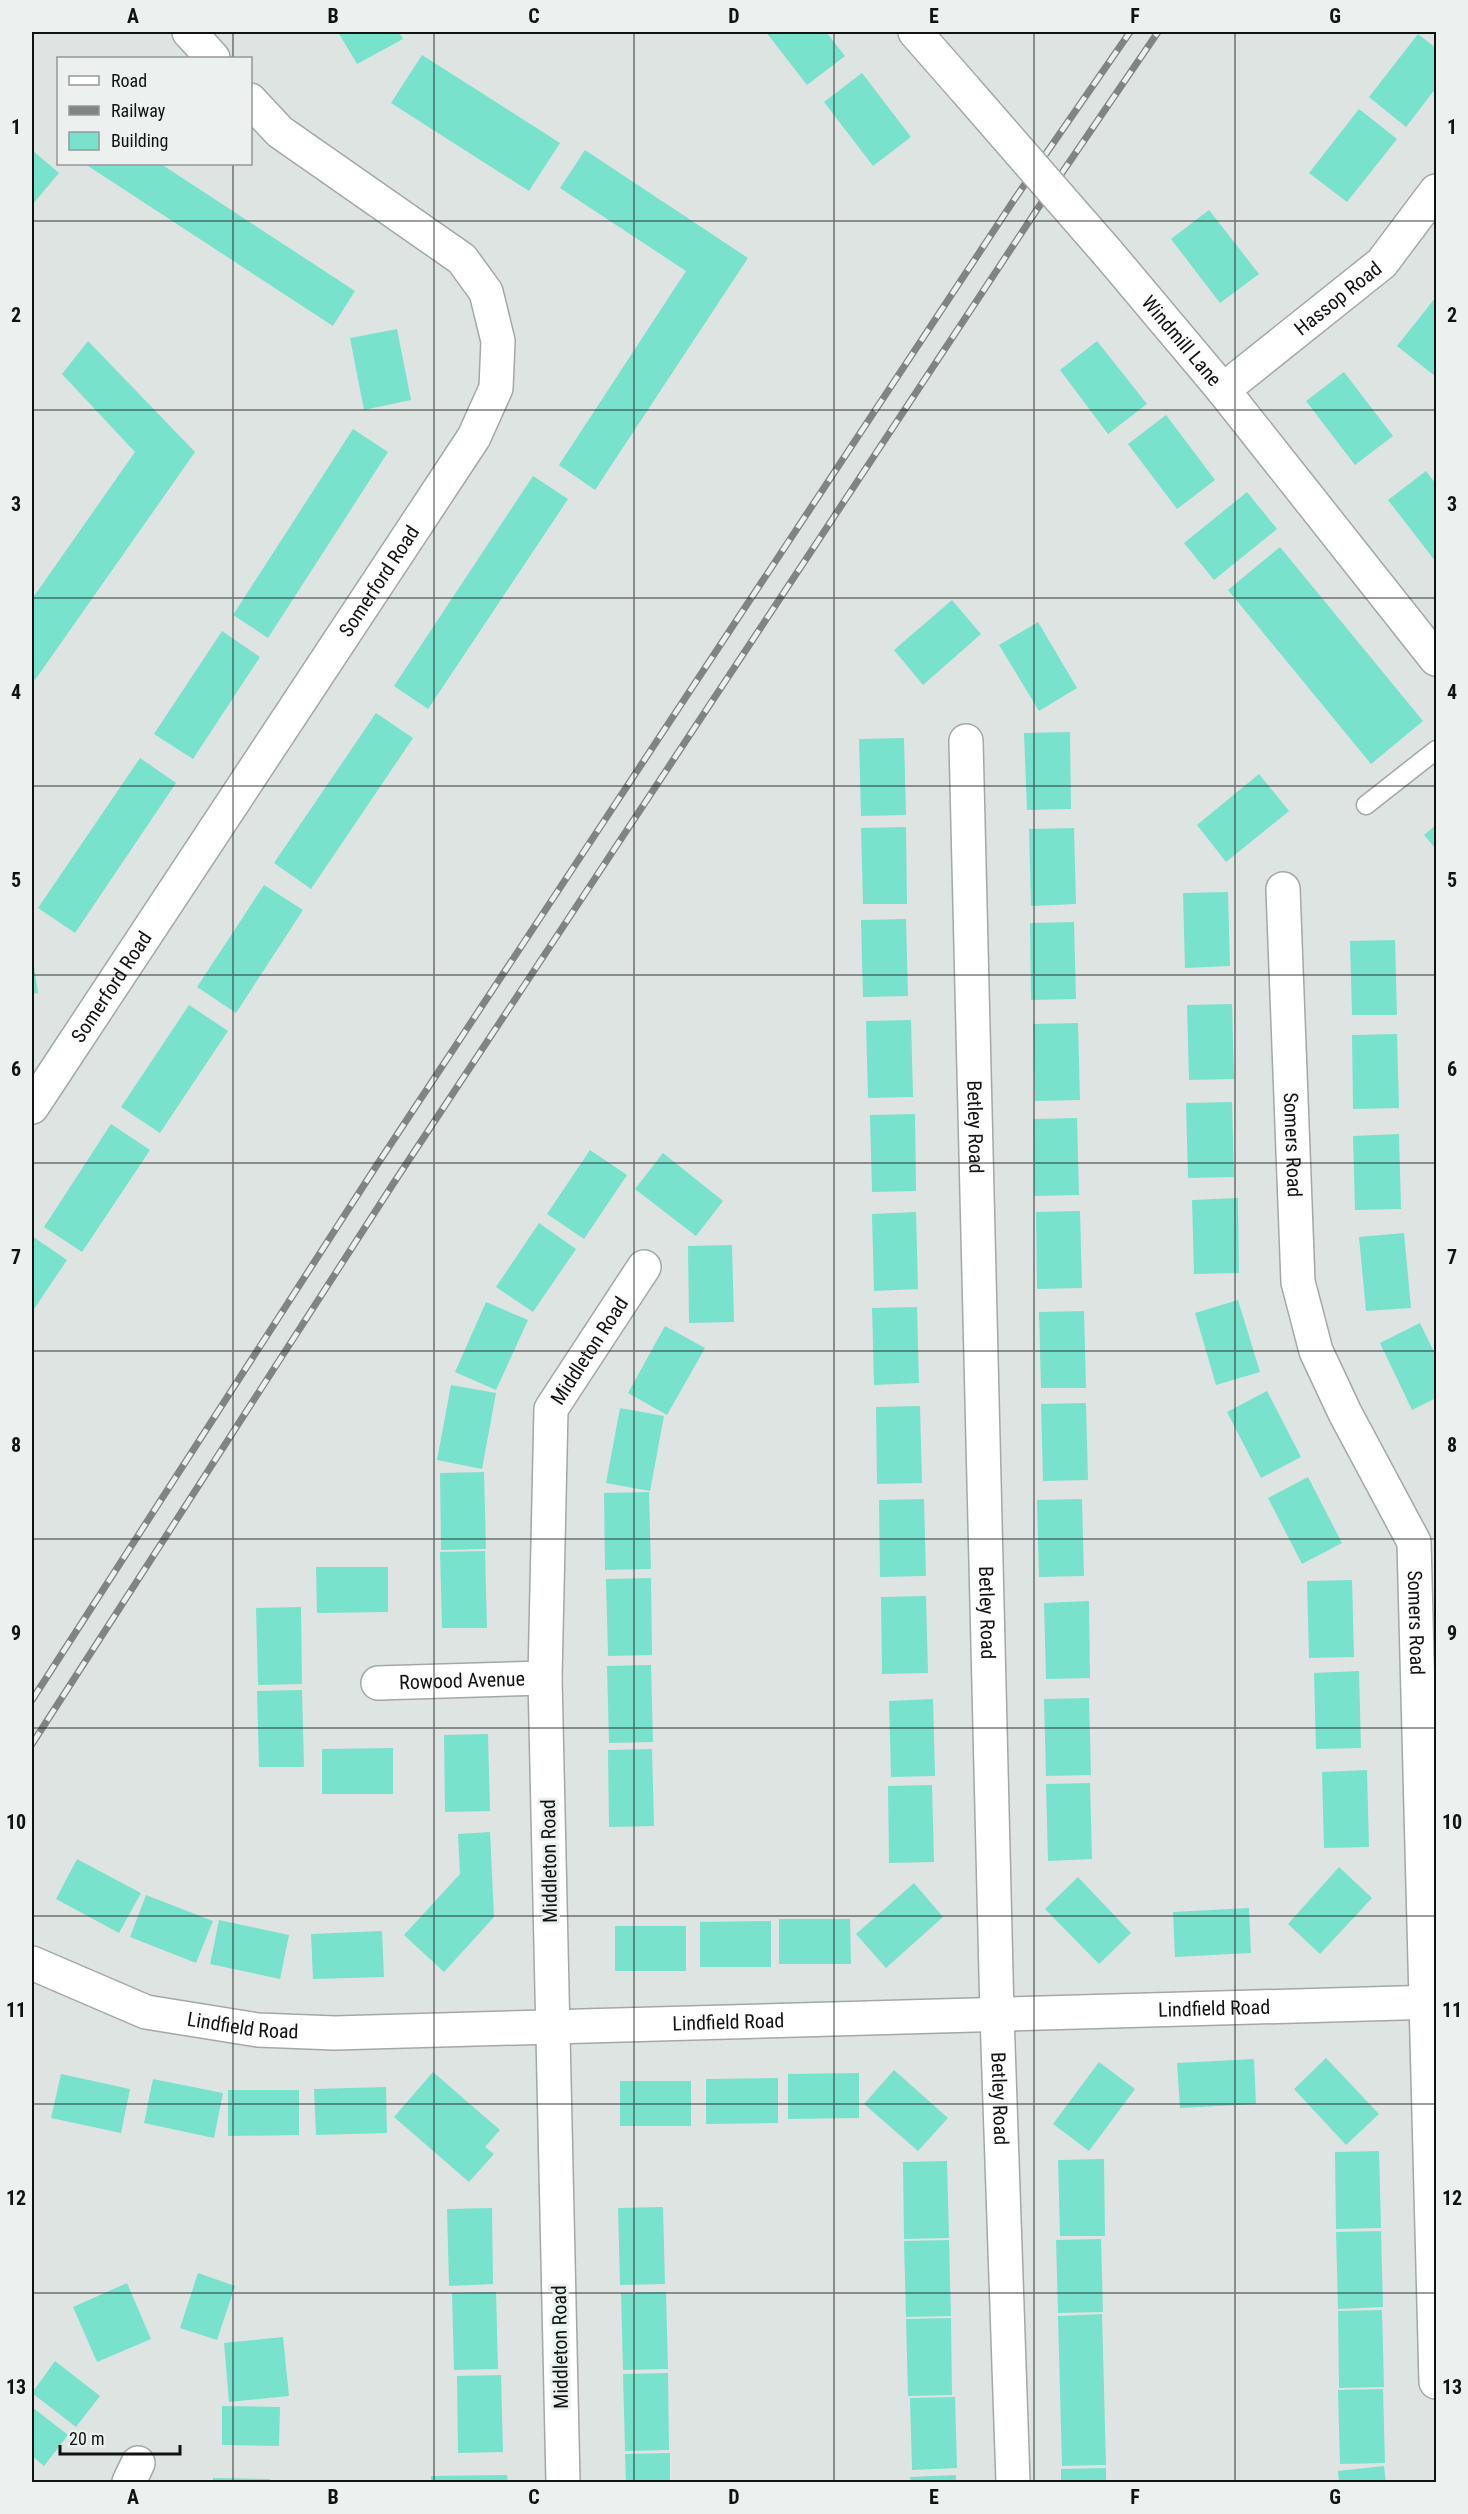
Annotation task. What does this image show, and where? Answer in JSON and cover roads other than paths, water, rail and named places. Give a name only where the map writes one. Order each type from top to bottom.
[{"type":"street","points":[[189,32],[212,57]]},
{"type":"street","name":"Windmill Lane","points":[[915,32],[1107,252],[1432,644]]},
{"type":"street","name":"Somerford Road","points":[[32,1107],[474,437],[496,388],[498,341],[486,292],[462,259],[280,132],[252,102]]},
{"type":"street","name":"Hassop Road","points":[[1223,390],[1382,263],[1437,191]]},
{"type":"street","name":"Betley Road","points":[[966,741],[997,2015],[1013,2482]]},
{"type":"street","name":"Somers Road","points":[[1283,889],[1298,1282],[1316,1351],[1346,1413],[1426,1542],[1437,2382]]},
{"type":"street","name":"Middleton Road","points":[[563,2482],[545,1678],[551,1409],[644,1267]]},
{"type":"street","name":"Rowood Avenue","points":[[378,1683],[545,1678]]},
{"type":"street","name":"Lindfield Road","points":[[32,1962],[146,2012],[258,2030],[335,2033],[1432,2002]]},
{"type":"lane","points":[[1366,805],[1437,750]]},
{"type":"railway","points":[[32,1700],[373,1171],[1016,197],[1130,32]]},
{"type":"railway","points":[[32,1744],[393,1184],[1036,211],[1158,32]]}]
